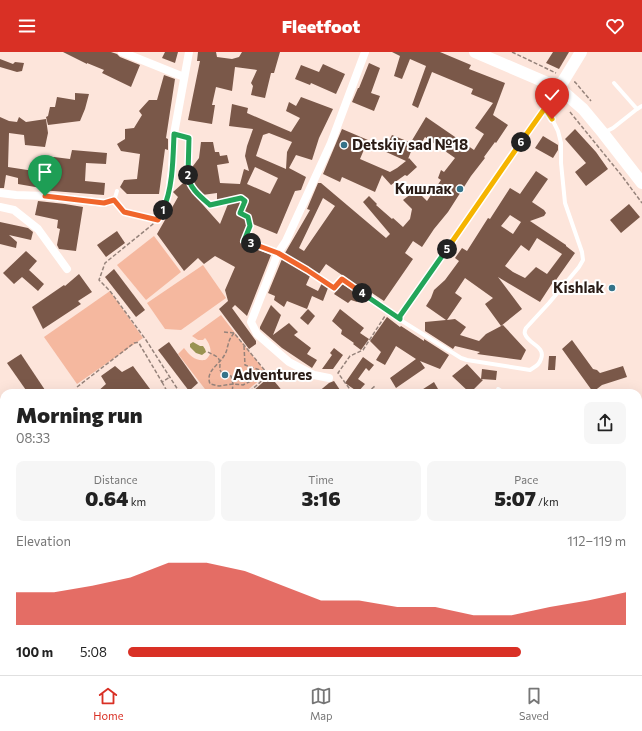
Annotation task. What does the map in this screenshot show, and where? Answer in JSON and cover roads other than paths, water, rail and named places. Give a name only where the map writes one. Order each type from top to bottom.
[{"type":"street","points":[[122,52],[184,77]]},
{"type":"street","points":[[170,184],[174,134],[189,52]]},
{"type":"street","points":[[329,378],[314,375],[289,362],[257,334],[251,322],[278,253],[286,241],[331,143],[365,52]]},
{"type":"street","points":[[475,52],[559,88],[583,109],[642,183]]},
{"type":"street","points":[[559,88],[581,52]]},
{"type":"street","points":[[0,193],[45,196],[104,203]]},
{"type":"street","points":[[14,210],[16,195]]},
{"type":"street","points":[[0,207],[14,210],[38,229],[67,269]]},
{"type":"lane","points":[[614,83],[637,109]]},
{"type":"lane","points":[[400,319],[400,316],[559,88]]},
{"type":"lane","points":[[603,133],[613,128],[642,106]]},
{"type":"lane","points":[[244,241],[278,253],[334,288],[342,279],[402,321],[461,358],[530,370],[538,365],[542,356],[541,350],[526,336],[526,328],[554,298],[583,260],[582,252],[564,203],[561,143],[558,131],[545,108]]},
{"type":"lane","points":[[104,203],[114,200],[117,191]]},
{"type":"place","name":"Detskiy sad №18","points":[[344,145]]},
{"type":"place","name":"Кишлак","points":[[460,189]]},
{"type":"place","name":"Kishlak","points":[[612,288]]},
{"type":"place","name":"Adventures","points":[[225,375]]}]
